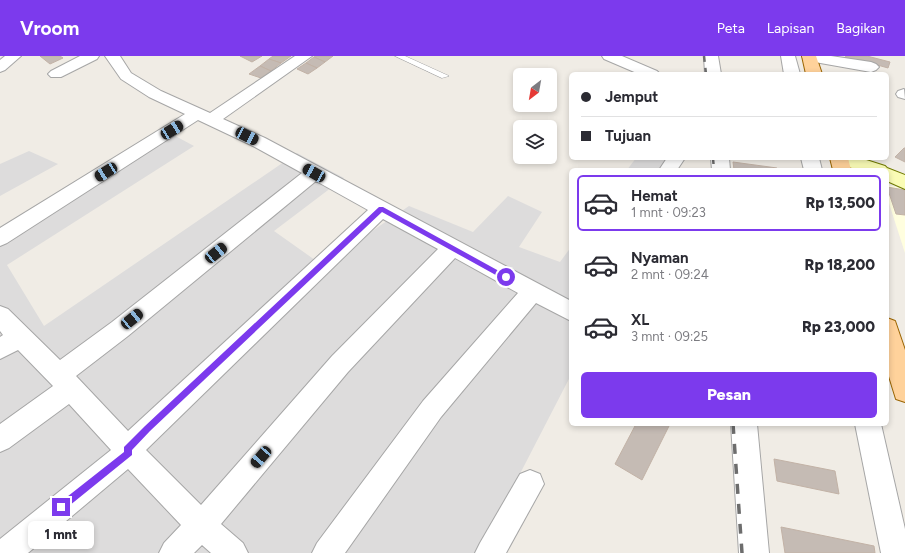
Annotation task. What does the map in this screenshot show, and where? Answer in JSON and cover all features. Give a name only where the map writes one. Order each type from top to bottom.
[{"type":"main road","points":[[889,335],[905,391]]},
{"type":"street","points":[[0,67],[14,56]]},
{"type":"street","points":[[56,74],[92,56]]},
{"type":"street","points":[[0,238],[305,56]]},
{"type":"street","points":[[610,56],[647,72]]},
{"type":"street","points":[[711,56],[713,72]]},
{"type":"street","points":[[788,56],[792,72]]},
{"type":"street","points":[[115,57],[126,76],[141,86],[259,142],[569,311]]},
{"type":"street","points":[[808,61],[871,67]]},
{"type":"street","points":[[846,160],[872,168]]},
{"type":"street","points":[[0,439],[65,382],[120,329],[314,173]]},
{"type":"street","points":[[889,175],[905,182]]},
{"type":"street","points":[[5,553],[128,451],[381,209]]},
{"type":"street","points":[[174,553],[201,526],[340,364],[452,248]]},
{"type":"street","points":[[327,553],[432,409],[532,292]]},
{"type":"street","points":[[0,316],[9,343],[65,382],[128,451],[201,526],[233,553]]},
{"type":"street","points":[[744,426],[754,553]]},
{"type":"street","points":[[868,426],[896,553]]},
{"type":"street","points":[[490,553],[530,484]]},
{"type":"lane","points":[[399,56],[445,76]]},
{"type":"shaded area","points":[[166,131],[194,146],[7,265],[44,326],[297,153],[344,178],[274,231],[322,265],[409,206],[473,232],[508,196],[542,212],[519,247],[560,262],[569,250],[569,379],[479,553],[0,553],[0,230]]},
{"type":"shaded area","points":[[29,151],[58,164],[0,196],[0,164]]},
{"type":"shaded area","points":[[634,160],[678,160],[679,168],[628,168]]},
{"type":"shaded area","points":[[889,185],[905,189],[905,253],[889,203]]},
{"type":"building","points":[[40,56],[60,56],[63,58],[50,64]]},
{"type":"building","points":[[240,56],[262,56],[252,62]]},
{"type":"building","points":[[273,56],[291,56],[281,63],[269,59]]},
{"type":"building","points":[[333,56],[325,62],[314,57]]},
{"type":"building","points":[[846,56],[867,56],[890,62],[888,68],[860,60],[859,63],[844,59]]},
{"type":"building","points":[[314,57],[325,62],[317,68],[306,63]]},
{"type":"building","points":[[269,59],[281,63],[271,71],[260,66]]},
{"type":"building","points":[[306,63],[317,68],[308,74],[297,69]]},
{"type":"building","points":[[260,66],[271,71],[261,78],[249,74]]},
{"type":"building","points":[[905,148],[905,162],[895,157]]},
{"type":"building","points":[[733,162],[777,168],[734,168]]},
{"type":"building","points":[[889,187],[905,190],[905,215],[896,214],[889,193]]},
{"type":"building","points":[[635,426],[669,426],[642,480],[615,464]]},
{"type":"building","points":[[774,459],[835,471],[839,494],[777,481]]},
{"type":"building","points":[[781,527],[874,546],[875,553],[785,553]]},
{"type":"railway","points":[[704,56],[706,72]]},
{"type":"railway","points":[[713,160],[714,168]]},
{"type":"railway","points":[[733,426],[742,553]]},
{"type":"route","points":[[61,507],[129,452],[127,450],[148,429],[381,209],[506,277]]}]
